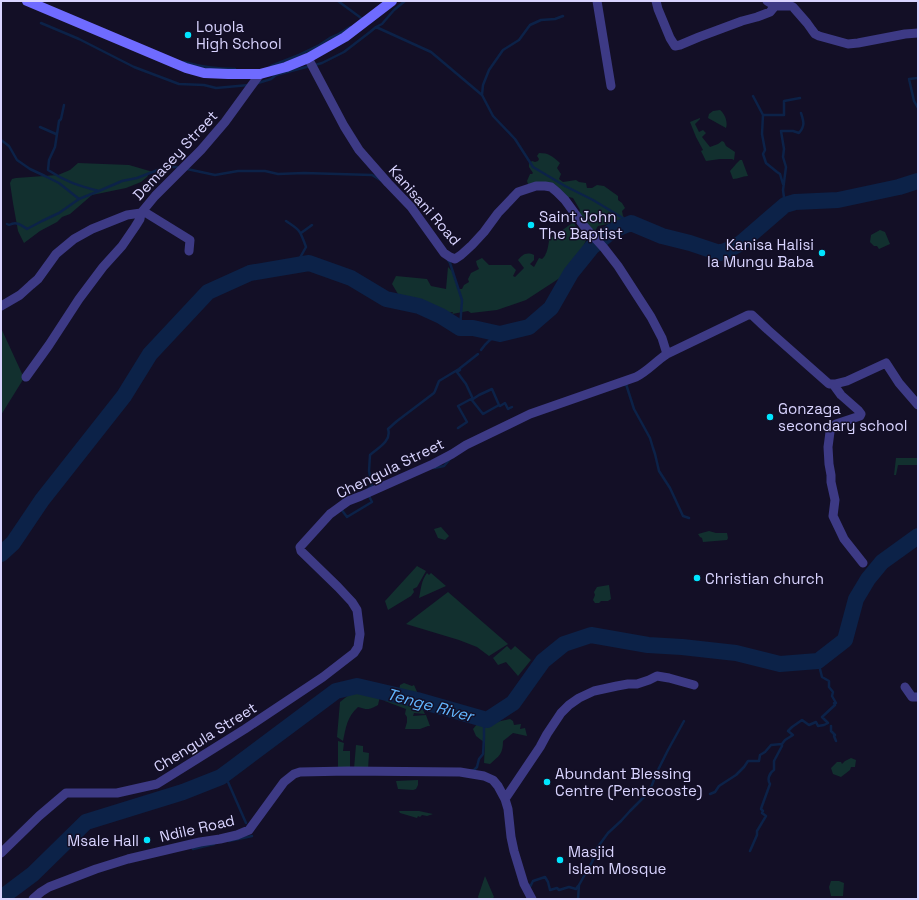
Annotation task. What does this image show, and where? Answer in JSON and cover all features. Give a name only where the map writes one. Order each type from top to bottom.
[{"type":"main road","points":[[27,1],[186,68],[204,73],[228,74],[260,74],[286,67],[308,58],[345,37],[387,2]]},
{"type":"street","points":[[597,1],[611,86]]},
{"type":"street","points":[[656,1],[670,38],[675,46],[770,12],[775,6]]},
{"type":"street","points":[[767,1],[775,6],[793,7],[808,23],[815,34],[848,44],[918,33]]},
{"type":"street","name":"Kanisani Road","points":[[308,58],[344,126],[360,150],[411,207],[444,253],[455,259],[461,255],[484,232],[498,213],[518,192],[536,186],[551,187],[565,200],[584,226],[618,266],[651,317],[662,338],[667,354]]},
{"type":"street","name":"Demasey Street","points":[[1,306],[20,295],[32,285],[56,254],[79,236],[92,229],[127,215],[142,212],[155,196],[202,150],[226,122],[260,74]]},
{"type":"street","points":[[26,377],[79,299],[103,267],[122,246],[140,219],[142,212],[190,240],[189,251]]},
{"type":"street","name":"Chengula Street","points":[[1,854],[39,816],[66,793],[117,793],[157,784],[245,729],[354,653],[358,647],[360,634],[356,610],[352,602],[301,551],[300,547],[330,514],[348,501],[433,464],[452,454],[466,444],[523,417],[636,378],[667,354],[750,314],[831,384]]},
{"type":"street","points":[[831,384],[847,381],[886,363],[899,383],[918,405]]},
{"type":"street","points":[[831,384],[861,414],[860,416],[839,422],[833,426],[830,432],[828,464],[835,500],[832,516],[844,539],[863,563]]},
{"type":"street","points":[[505,799],[561,713],[579,698],[594,691],[628,684],[637,684],[655,677],[669,678],[694,685]]},
{"type":"street","points":[[905,687],[912,697],[918,698]]},
{"type":"street","name":"Ndile Road","points":[[33,899],[40,892],[49,887],[102,867],[128,859],[237,835],[249,830],[284,782],[294,774],[300,772],[348,771],[460,772],[484,776],[493,780],[505,799],[508,809],[514,851],[524,884],[532,899]]},
{"type":"green space","points":[[720,110],[726,118],[726,128],[708,118],[709,114],[713,111]]},
{"type":"green space","points":[[700,118],[695,124],[699,132],[703,130],[706,133],[702,137],[710,147],[722,141],[724,142],[726,146],[735,152],[734,160],[720,159],[706,161],[701,151],[703,150],[690,122]]},
{"type":"green space","points":[[539,153],[550,155],[560,163],[557,168],[561,174],[559,179],[563,182],[576,180],[586,183],[587,188],[592,188],[597,185],[604,186],[618,196],[618,200],[625,208],[622,211],[623,216],[626,219],[624,224],[608,224],[598,226],[595,231],[593,231],[578,215],[580,210],[573,198],[569,197],[565,201],[563,194],[528,184],[527,181],[530,174],[533,173],[529,167],[529,163],[532,161],[538,161],[539,159],[537,156]]},
{"type":"green space","points":[[740,160],[742,160],[748,176],[733,179],[730,171]]},
{"type":"green space","points":[[78,163],[129,165],[153,172],[141,182],[126,188],[92,195],[70,214],[62,217],[57,222],[40,231],[24,243],[18,231],[10,183],[12,179],[58,175],[70,170]]},
{"type":"green space","points":[[574,222],[577,230],[587,238],[578,254],[578,257],[568,267],[569,272],[526,300],[497,310],[471,313],[468,311],[452,314],[453,312],[448,313],[398,294],[392,284],[396,276],[427,279],[431,286],[446,289],[448,267],[453,272],[458,289],[462,289],[464,285],[469,282],[468,279],[471,273],[479,269],[476,261],[482,258],[489,265],[511,265],[516,270],[513,276],[515,277],[524,268],[518,260],[522,256],[525,254],[534,255],[534,260],[530,264],[534,267],[539,258],[542,259],[545,255],[548,240]]},
{"type":"green space","points":[[880,230],[885,232],[890,244],[879,249],[870,242],[871,235]]},
{"type":"green space","points":[[1,328],[24,378],[1,415]]},
{"type":"green space","points":[[896,458],[918,458],[918,465],[898,465],[896,475],[894,475]]},
{"type":"green space","points":[[441,527],[449,536],[445,540],[438,538],[434,529]]},
{"type":"green space","points":[[709,531],[716,533],[727,533],[728,538],[727,540],[703,542],[702,538],[698,534]]},
{"type":"green space","points":[[417,566],[426,571],[417,587],[413,589],[414,592],[411,596],[388,610],[385,601]]},
{"type":"green space","points":[[427,573],[429,575],[431,573],[446,586],[419,598],[422,582]]},
{"type":"green space","points":[[609,585],[611,599],[608,601],[595,603],[593,600],[595,595],[594,592],[597,587]]},
{"type":"green space","points":[[448,592],[508,644],[489,656],[477,647],[459,640],[406,624]]},
{"type":"green space","points":[[507,646],[511,650],[515,646],[531,660],[518,676],[506,662],[498,665],[493,658]]},
{"type":"green space","points":[[404,683],[412,686],[414,685],[418,694],[399,691],[400,685]]},
{"type":"green space","points":[[359,689],[380,696],[378,705],[368,709],[358,707],[354,711],[348,722],[343,741],[337,737],[340,702],[355,690]]},
{"type":"green space","points":[[390,699],[420,704],[425,714],[414,713],[413,716],[426,715],[430,726],[420,729],[405,729],[407,722],[407,717],[405,714],[406,709],[382,700],[386,701]]},
{"type":"green space","points":[[510,719],[513,721],[514,725],[521,724],[520,729],[525,728],[527,736],[513,733],[503,741],[502,749],[498,757],[490,764],[484,763],[485,743],[476,736],[473,729],[478,723],[486,726]]},
{"type":"green space","points":[[338,741],[344,743],[343,751],[350,751],[350,769],[338,768]]},
{"type":"green space","points":[[356,745],[363,746],[363,752],[369,753],[368,770],[354,769]]},
{"type":"green space","points":[[851,758],[856,760],[855,767],[851,767],[850,770],[841,777],[833,774],[831,768],[837,762],[841,762],[842,764]]},
{"type":"green space","points":[[418,780],[416,789],[413,790],[398,789],[396,781]]},
{"type":"green space","points":[[399,811],[419,811],[433,814],[427,816],[422,815],[420,817],[418,816],[417,818],[400,813]]},
{"type":"green space","points":[[485,876],[494,897],[492,899],[479,899],[478,897]]},
{"type":"green space","points":[[831,881],[839,881],[844,883],[843,896],[831,896],[829,887]]},
{"type":"waterway","points":[[338,1],[361,18]]},
{"type":"waterway","points":[[315,65],[344,52],[382,24],[394,10],[405,1]]},
{"type":"waterway","points":[[482,95],[483,85],[489,70],[503,50],[519,40],[530,25],[541,20],[555,19],[563,16]]},
{"type":"waterway","points":[[41,23],[79,39],[134,67],[179,84],[204,85],[216,88],[249,85]]},
{"type":"waterway","points":[[271,66],[318,46],[350,27]]},
{"type":"waterway","points":[[376,27],[431,52],[482,95],[493,116],[515,139],[533,167],[631,223]]},
{"type":"waterway","points":[[184,62],[222,69],[235,69]]},
{"type":"waterway","points":[[258,83],[271,79],[276,75],[310,66]]},
{"type":"waterway","points":[[918,78],[909,79],[914,101],[918,108]]},
{"type":"waterway","points":[[753,96],[763,115],[762,134],[765,150],[763,154],[766,163],[780,174],[783,184]]},
{"type":"waterway","points":[[763,115],[784,115],[784,101],[800,98]]},
{"type":"waterway","points":[[64,105],[61,119],[59,121],[55,147],[49,160],[48,170],[73,183],[99,191]]},
{"type":"waterway","points":[[785,205],[783,190],[786,167],[783,157],[784,149],[781,131],[793,131],[799,133],[803,124],[801,113]]},
{"type":"waterway","points":[[40,127],[56,134]]},
{"type":"waterway","points":[[1,140],[9,146],[17,160],[30,169],[59,183],[79,199]]},
{"type":"waterway","points":[[7,224],[17,223],[27,229],[59,213],[79,199],[122,181],[137,178],[163,168],[177,167]]},
{"type":"waterway","points":[[187,169],[215,175],[238,171],[265,171],[278,174],[304,173],[372,175],[382,181]]},
{"type":"waterway","points":[[1,554],[13,543],[42,500],[124,396],[150,354],[208,292],[250,273],[309,263],[351,278],[386,299],[419,306],[441,316],[460,328],[473,328],[500,334],[529,327],[551,308],[571,273],[592,247],[612,231],[631,223],[662,236],[720,253],[741,243],[785,205],[795,202],[838,200],[899,187],[918,181]]},
{"type":"waterway","points":[[286,221],[299,231],[306,247],[296,265]]},
{"type":"waterway","points":[[301,233],[312,225]]},
{"type":"waterway","points":[[448,260],[462,300],[460,328]]},
{"type":"waterway","points":[[481,350],[489,340],[500,334]]},
{"type":"waterway","points":[[369,488],[372,486],[369,471],[370,455],[386,441],[389,433],[388,429],[434,393],[439,381],[459,369],[478,354]]},
{"type":"waterway","points":[[458,428],[467,422],[458,406],[471,399],[483,414],[499,405],[492,389],[473,399],[466,384],[457,372],[460,370]]},
{"type":"waterway","points":[[624,385],[626,384],[634,409],[650,438],[659,471],[670,488],[683,516],[689,518]]},
{"type":"waterway","points":[[499,405],[500,406],[505,403],[508,409],[512,407]]},
{"type":"waterway","points":[[434,468],[444,466],[450,459]]},
{"type":"waterway","points":[[341,509],[347,517],[372,502],[369,496],[371,495]]},
{"type":"waterway","name":"Tenge River","points":[[1,898],[33,874],[86,822],[183,792],[221,777],[336,691],[357,686],[417,700],[487,720],[513,703],[543,661],[564,644],[591,635],[648,645],[736,653],[780,664],[818,661],[845,640],[856,599],[868,579],[882,562],[918,536]]},
{"type":"waterway","name":"Tenge River","points":[[865,573],[868,579]]},
{"type":"waterway","points":[[710,794],[715,792],[719,786],[736,775],[748,761],[759,761],[760,755],[771,745],[782,744],[793,735],[788,731],[802,720],[809,725],[816,722],[818,726],[828,723],[822,717],[835,705],[834,703],[836,703],[832,696],[833,692],[829,687],[829,681],[822,677],[818,661]]},
{"type":"waterway","points":[[471,771],[477,767],[479,759],[483,754],[484,727],[487,720]]},
{"type":"waterway","points":[[578,899],[579,885],[592,862],[597,848],[608,833],[647,794],[684,721]]},
{"type":"waterway","points":[[831,726],[831,731],[835,735],[836,741]]},
{"type":"waterway","points":[[750,851],[757,835],[757,831],[766,816],[762,813],[763,811],[761,809],[770,784],[769,777],[774,770],[774,761],[782,744]]},
{"type":"waterway","points":[[221,777],[228,782],[246,823]]},
{"type":"waterway","points":[[229,841],[252,836]]},
{"type":"waterway","points":[[193,849],[214,844]]},
{"type":"waterway","points":[[529,885],[530,887],[533,881],[545,877],[550,890],[557,888],[559,890],[569,887],[576,889],[578,886]]},
{"type":"place","name":"Loyola High School","points":[[188,35]]},
{"type":"place","name":"Saint John The Baptist","points":[[531,225]]},
{"type":"place","name":"Kanisa Halisi la Mungu Baba","points":[[822,253]]},
{"type":"place","name":"Gonzaga secondary school","points":[[770,417]]},
{"type":"place","name":"Christian church","points":[[697,578]]},
{"type":"place","name":"Abundant Blessing Centre (Pentecoste)","points":[[547,782]]},
{"type":"place","name":"Msale Hall","points":[[147,840]]},
{"type":"place","name":"Masjid Islam Mosque","points":[[560,860]]}]
